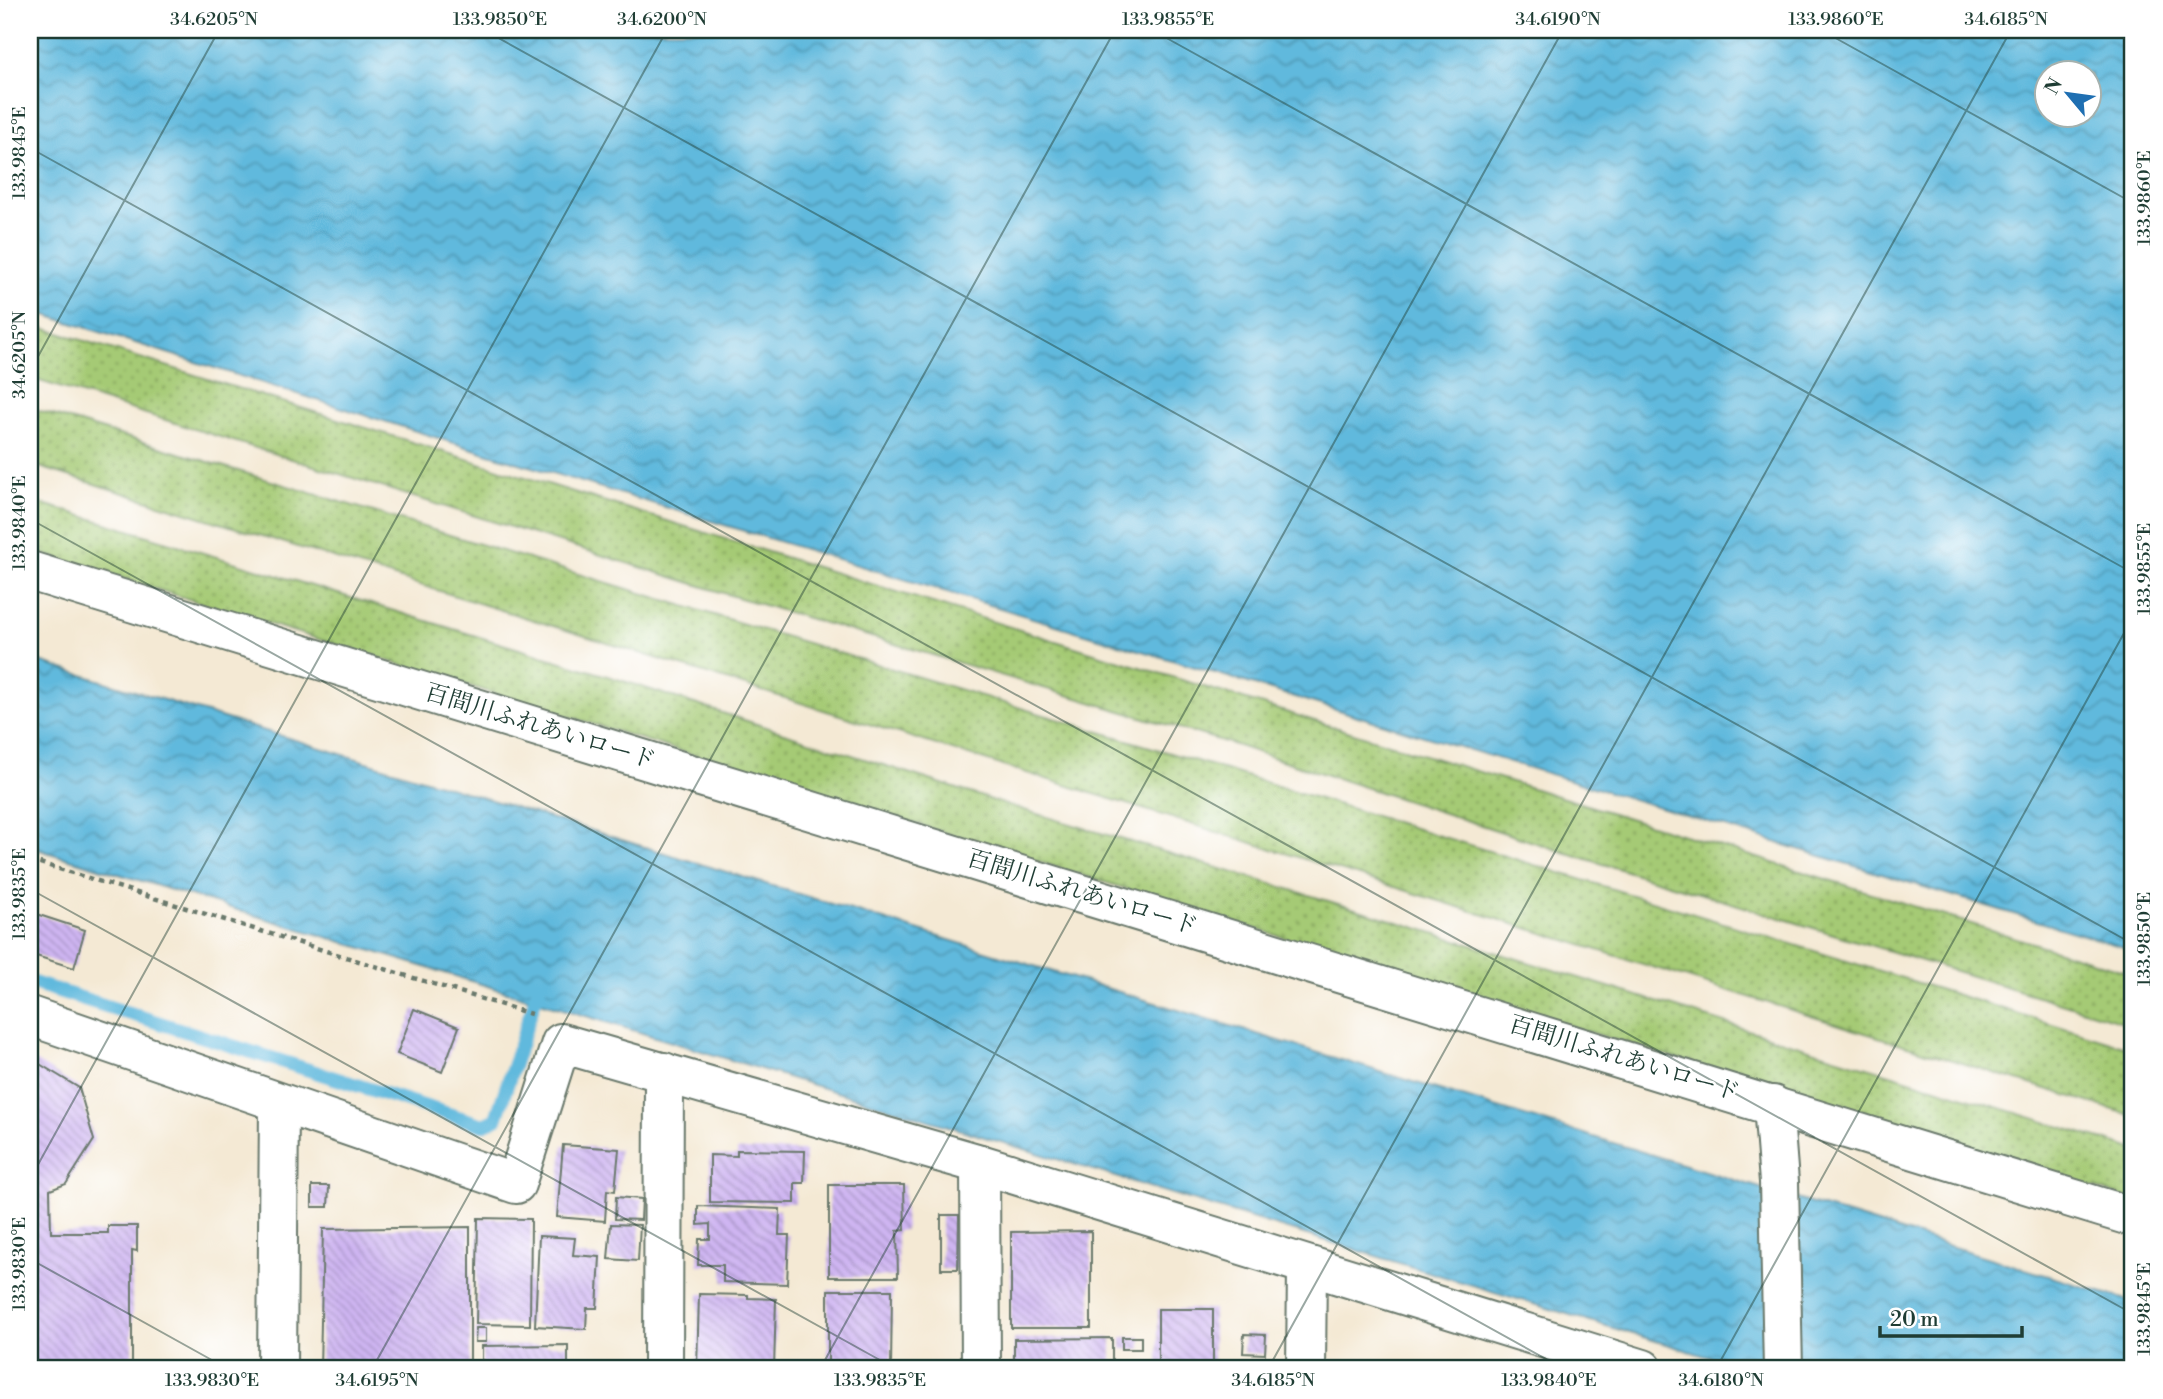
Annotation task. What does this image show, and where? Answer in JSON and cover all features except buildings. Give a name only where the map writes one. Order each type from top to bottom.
[{"type":"street","name":"百間川ふれあいロード","points":[[30,571],[2133,1217]]},
{"type":"street","points":[[30,1016],[516,1184],[561,1043],[979,1164],[1643,1369]]},
{"type":"street","points":[[663,1369],[664,1072]]},
{"type":"street","points":[[277,1369],[279,1103]]},
{"type":"street","points":[[1773,1105],[1779,1182],[1783,1369]]},
{"type":"street","points":[[979,1164],[981,1369]]},
{"type":"street","points":[[1306,1369],[1307,1266]]},
{"type":"path","points":[[30,860],[514,1009]]},
{"type":"green space","points":[[30,324],[2133,974],[2133,1025],[1567,853],[1229,743],[730,595],[30,378]]},
{"type":"green space","points":[[30,408],[1193,760],[2133,1049],[2133,1116],[30,464]]},
{"type":"green space","points":[[30,500],[614,678],[1007,805],[1372,914],[2133,1149],[2133,1200],[30,550]]},
{"type":"water","points":[[30,30],[2133,30],[2133,950],[486,453],[30,310]]},
{"type":"water","points":[[30,659],[2133,1302],[2133,1369],[1748,1369],[30,847]]},
{"type":"waterway","points":[[30,982],[483,1125],[496,1119],[540,984]]}]
